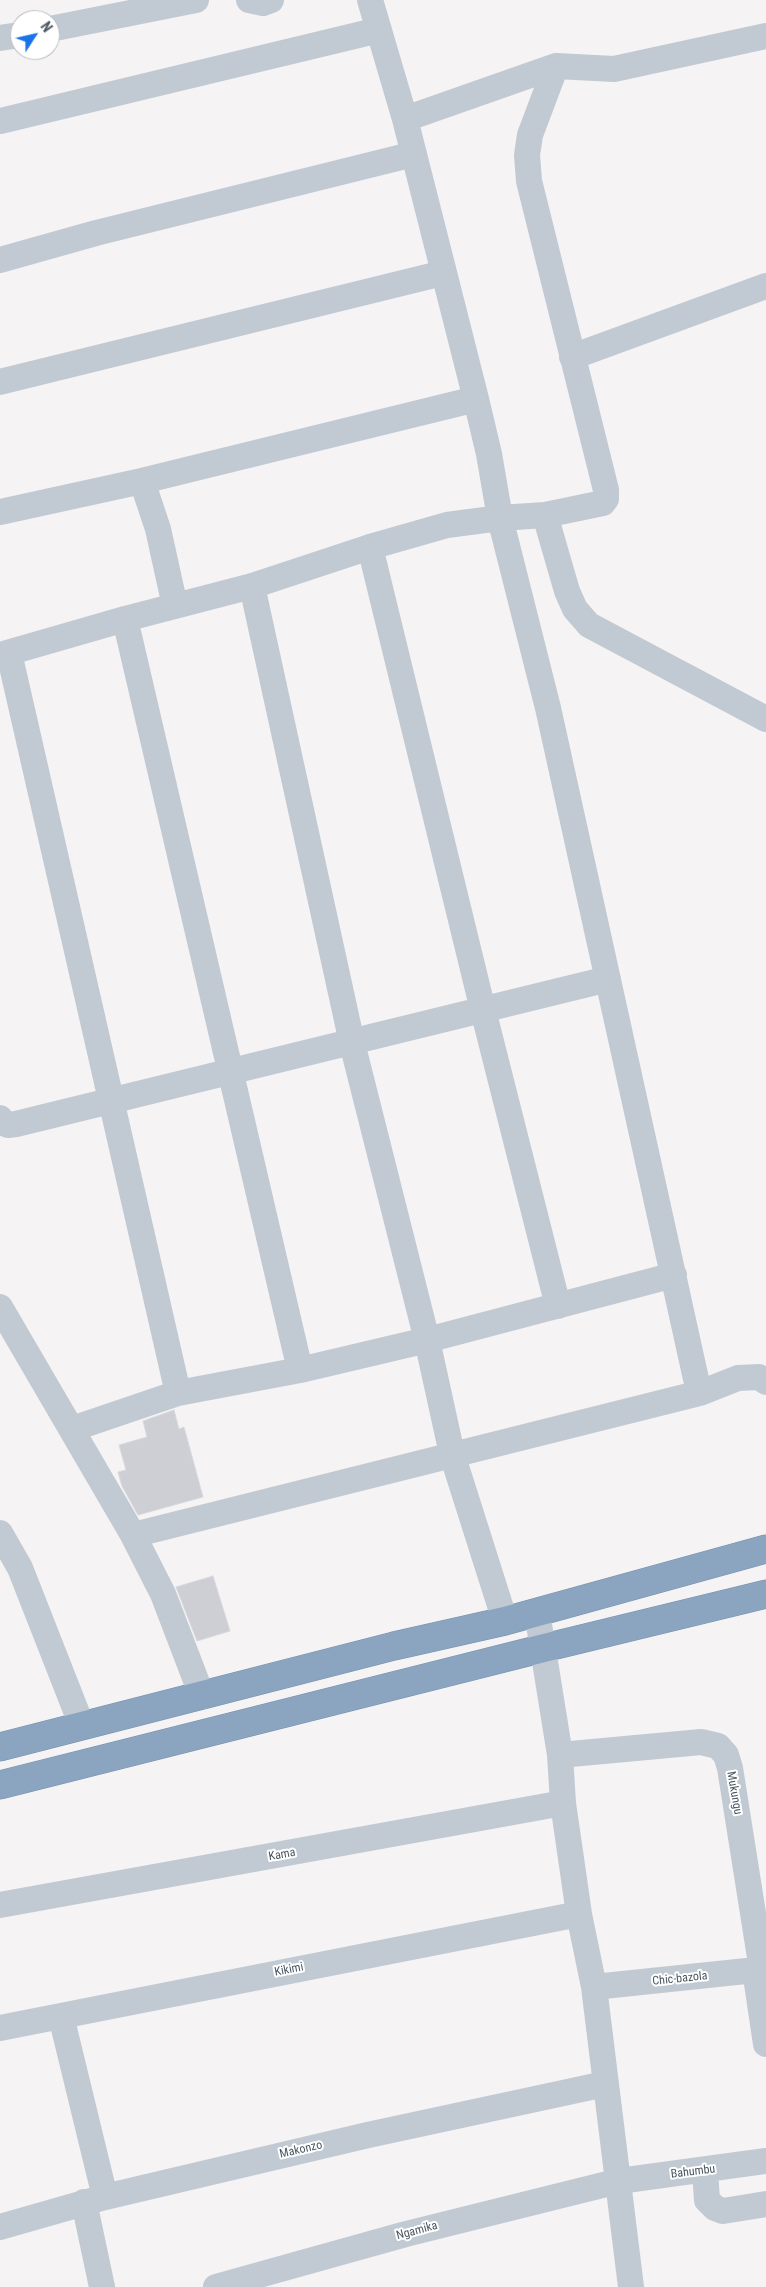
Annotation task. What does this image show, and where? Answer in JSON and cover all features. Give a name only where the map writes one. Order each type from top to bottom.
[{"type":"highway","points":[[0,1747],[394,1646],[505,1621],[766,1549]]},
{"type":"highway","points":[[0,1785],[766,1594]]},
{"type":"street","points":[[60,27],[196,0]]},
{"type":"street","points":[[249,0],[263,3],[271,0]]},
{"type":"street","points":[[370,0],[405,119],[476,399],[489,454],[500,518],[548,708],[700,1393]]},
{"type":"street","points":[[0,121],[379,30]]},
{"type":"street","points":[[405,119],[556,66],[614,69],[766,36]]},
{"type":"street","points":[[178,1393],[4,654],[125,619],[252,586],[370,547],[447,525],[500,518],[545,515],[596,506],[603,503],[606,499],[530,181],[527,155],[530,135],[556,66]]},
{"type":"street","points":[[0,260],[96,233],[414,154]]},
{"type":"street","points":[[0,382],[443,273]]},
{"type":"street","points":[[572,357],[766,286]]},
{"type":"street","points":[[0,512],[142,482],[476,399]]},
{"type":"street","points":[[142,482],[158,529],[175,606]]},
{"type":"street","points":[[545,515],[575,610],[589,625],[766,719]]},
{"type":"street","points":[[370,547],[483,1010],[558,1306]]},
{"type":"street","points":[[252,586],[352,1043],[427,1340],[452,1454],[505,1621]]},
{"type":"street","points":[[125,619],[300,1370]]},
{"type":"street","points":[[0,1118],[3,1123],[8,1125],[110,1102],[608,979]]},
{"type":"street","points":[[72,1428],[178,1393],[300,1370],[427,1340],[674,1276]]},
{"type":"street","points":[[0,1307],[133,1535],[163,1594],[202,1696]]},
{"type":"street","points":[[133,1535],[700,1393],[738,1378],[759,1377],[766,1382]]},
{"type":"street","points":[[0,1534],[20,1568],[82,1726]]},
{"type":"street","points":[[537,1612],[560,1755],[563,1803],[579,1914],[594,1987],[631,2287]]},
{"type":"street","name":"Mukungu","points":[[560,1755],[702,1742],[718,1746],[726,1755],[730,1768],[761,1970],[766,2044]]},
{"type":"street","name":"Kama","points":[[0,1905],[563,1803]]},
{"type":"street","name":"Kikimi","points":[[0,2028],[579,1914]]},
{"type":"street","name":"Chic-bazola","points":[[594,1987],[761,1970]]},
{"type":"street","points":[[61,2016],[94,2200],[102,2287]]},
{"type":"street","name":"Makonzo","points":[[0,2227],[94,2200],[368,2135],[605,2084]]},
{"type":"street","name":"Bahumbu","points":[[619,2180],[705,2171],[766,2161]]},
{"type":"street","points":[[705,2171],[707,2200],[715,2208],[723,2211],[766,2204]]},
{"type":"street","name":"Ngamika","points":[[220,2287],[406,2234],[619,2180]]},
{"type":"building","points":[[174,1410],[179,1429],[184,1427],[203,1497],[138,1515],[122,1486],[118,1472],[126,1470],[119,1445],[147,1437],[143,1421]]},
{"type":"building","points":[[213,1576],[230,1631],[197,1641],[176,1587]]}]
